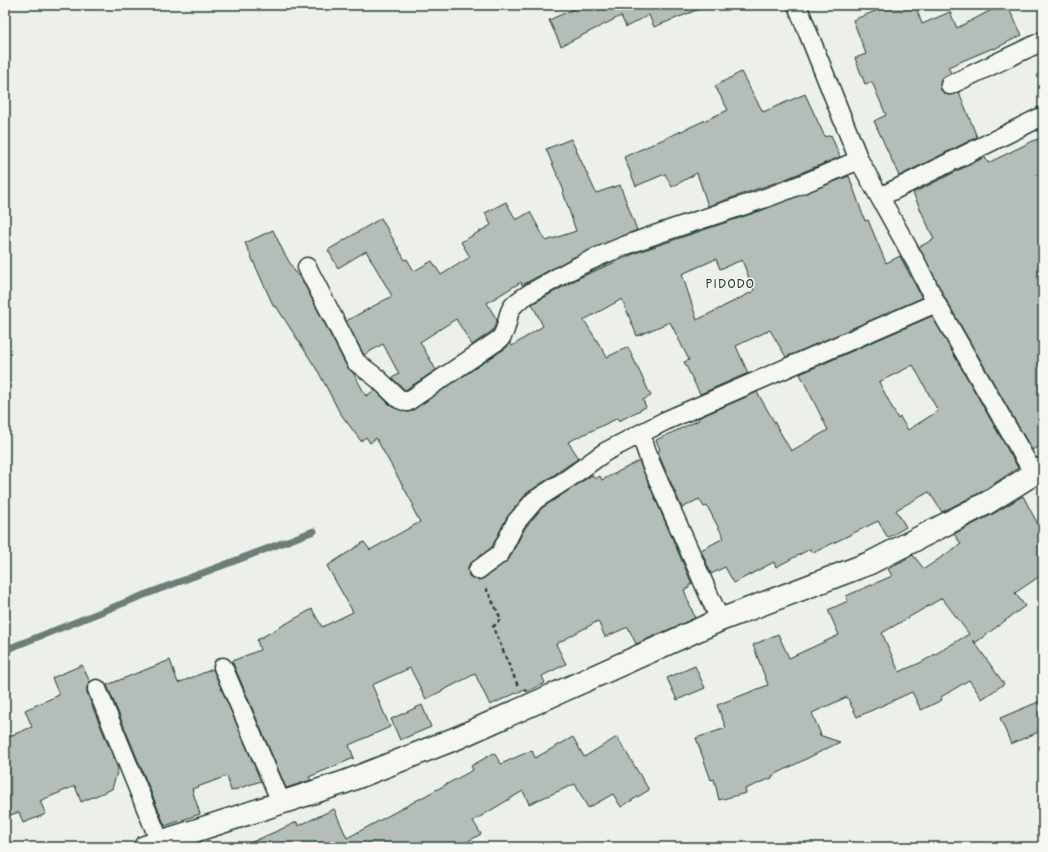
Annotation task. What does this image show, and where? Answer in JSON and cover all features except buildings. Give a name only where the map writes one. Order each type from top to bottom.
[{"type":"street","points":[[97,689],[153,845],[406,759],[720,620],[870,563],[987,503],[1038,471],[936,303],[918,266],[859,160],[797,5]]},
{"type":"street","points":[[950,85],[1043,41]]},
{"type":"street","points":[[880,197],[1043,116]]},
{"type":"street","points":[[307,267],[356,362],[377,378],[399,399],[406,402],[500,339],[506,331],[508,315],[512,307],[520,300],[566,272],[593,259],[672,229],[787,190],[859,160]]},
{"type":"street","points":[[478,570],[500,554],[516,522],[535,500],[605,452],[641,435],[665,421],[936,303]]},
{"type":"street","points":[[641,435],[651,464],[720,620]]},
{"type":"street","points":[[223,667],[281,802]]},
{"type":"path","points":[[478,570],[501,619],[493,627],[526,707]]},
{"type":"waterway","points":[[5,650],[144,595],[314,531]]},
{"type":"district","name":"PIDODO","points":[[730,283]]}]
